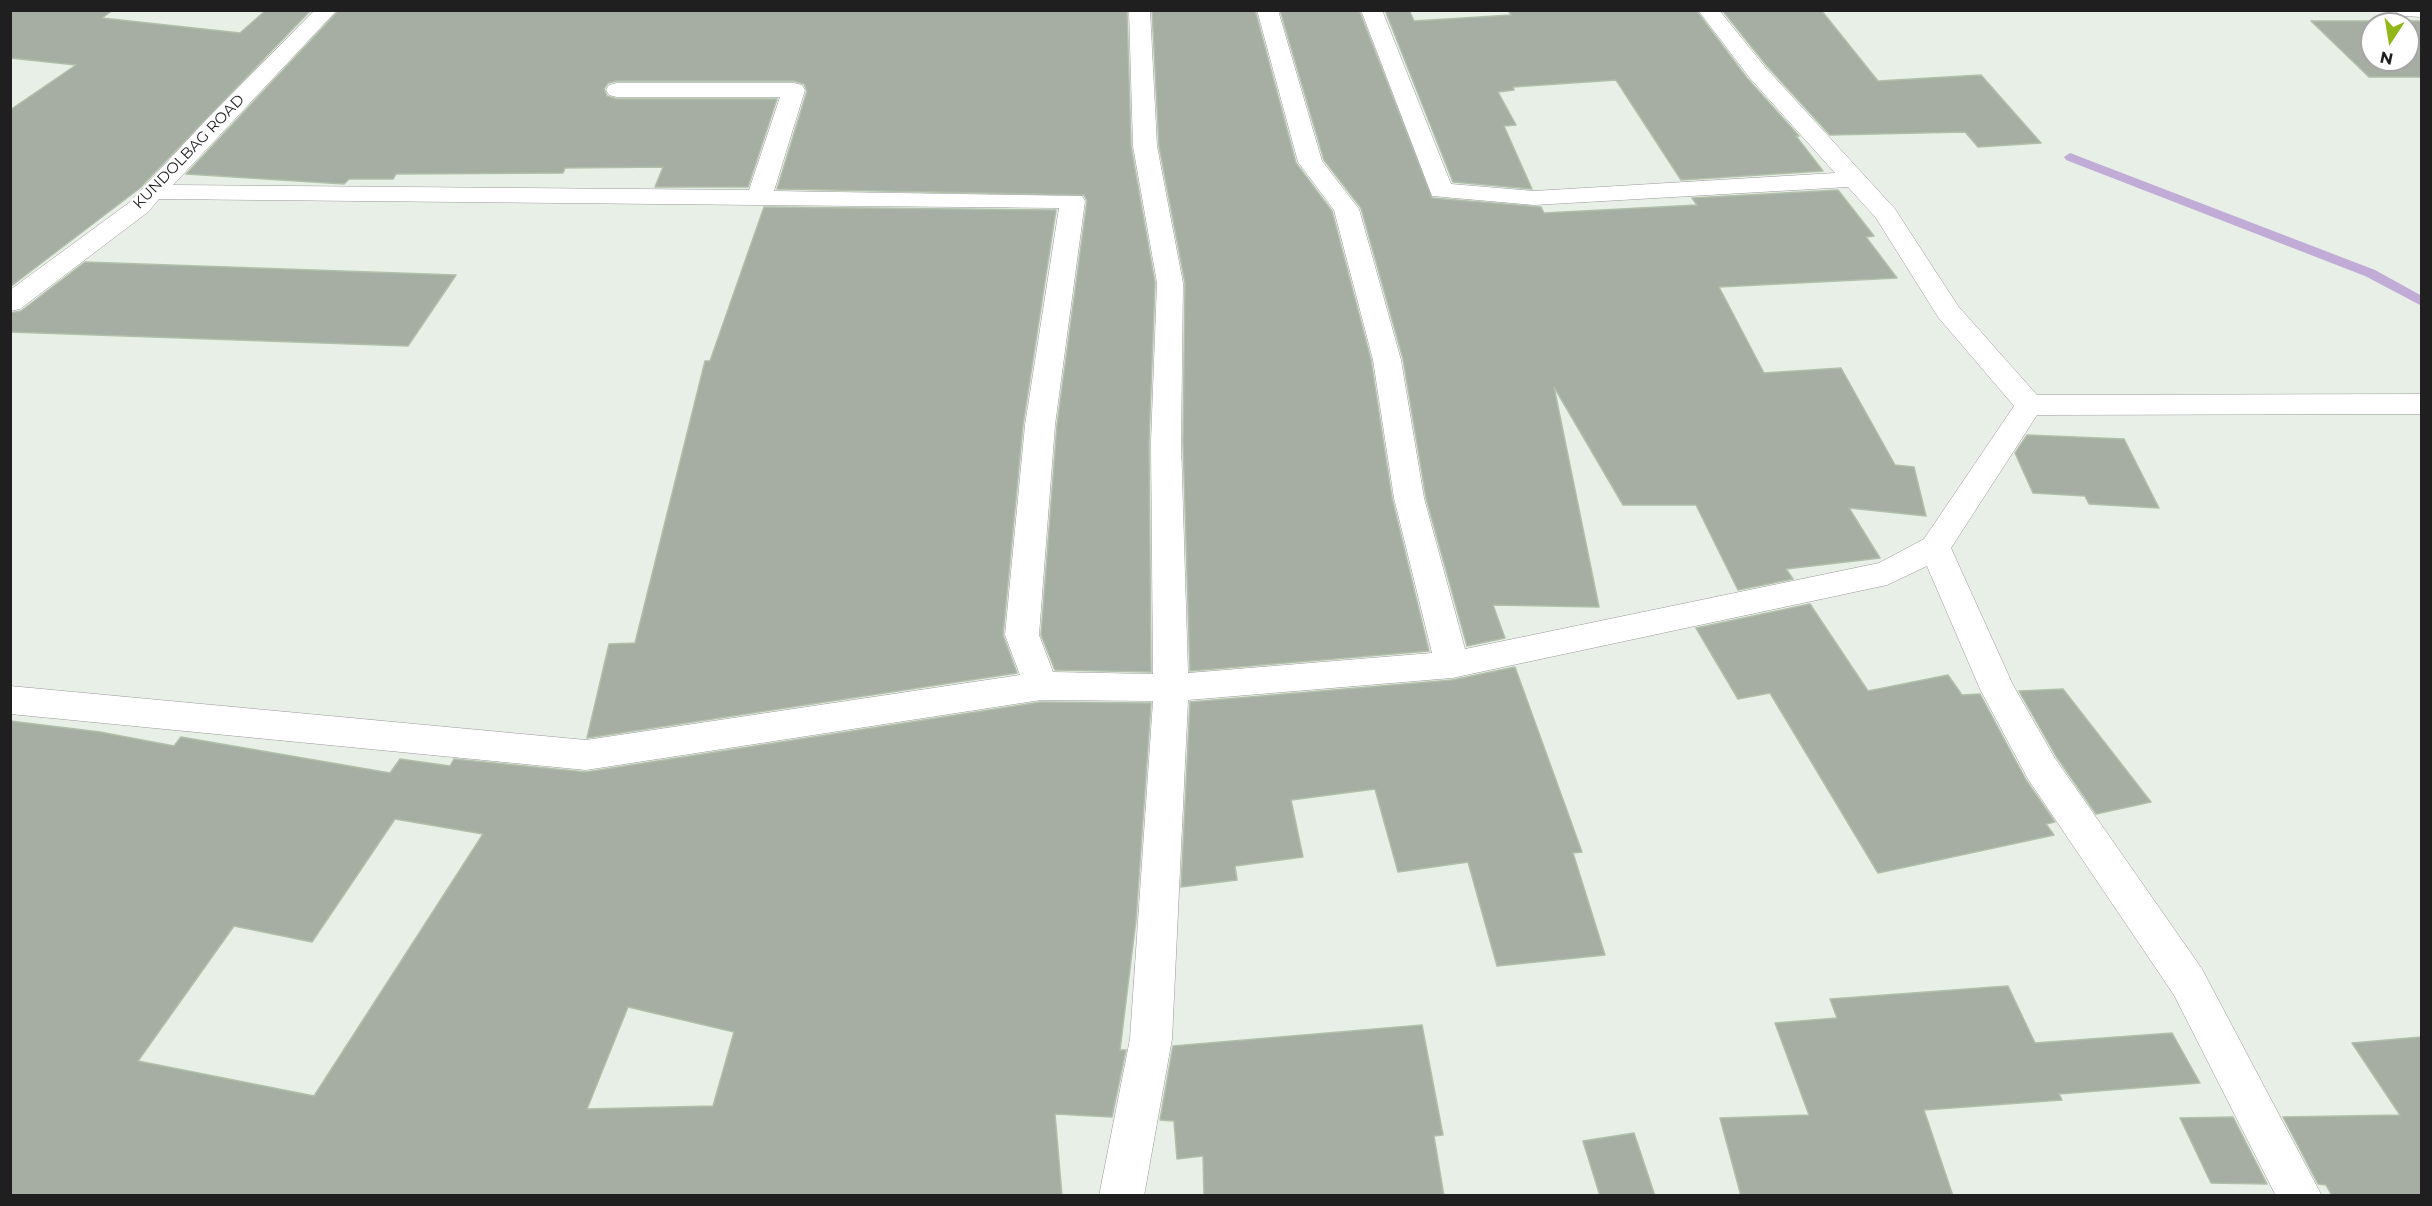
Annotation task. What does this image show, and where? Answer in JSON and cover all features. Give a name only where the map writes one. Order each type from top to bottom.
[{"type":"street","name":"KUNDOLBAG ROAD","points":[[10,303],[139,207],[327,10]]},
{"type":"street","points":[[1121,1196],[1151,1039],[1172,688],[1166,442],[1170,282],[1145,146],[1139,10]]},
{"type":"street","points":[[1267,10],[1310,162],[1346,209],[1387,360],[1409,498],[1452,665]]},
{"type":"street","points":[[1371,10],[1441,191],[1534,198],[1854,179]]},
{"type":"street","points":[[1708,10],[1757,72],[1886,214],[1948,311],[2029,405],[2421,404]]},
{"type":"street","points":[[2403,10],[2421,11]]},
{"type":"street","points":[[617,90],[794,90],[759,198]]},
{"type":"street","points":[[152,192],[1073,201],[1040,424],[1022,635],[1041,686]]},
{"type":"street","points":[[10,699],[586,755],[1041,686],[1172,688],[1452,665],[1887,573],[1935,547],[2029,405]]},
{"type":"street","points":[[1935,547],[1997,689],[2041,768],[2188,981],[2300,1196]]},
{"type":"building","points":[[10,10],[113,10],[102,18],[240,33],[266,10],[311,10],[140,188],[10,287],[10,110],[76,65],[10,58]]},
{"type":"building","points":[[339,10],[1127,10],[1131,146],[1155,283],[1149,442],[1151,672],[1055,670],[1041,635],[1057,425],[1087,201],[1084,195],[777,189],[807,91],[804,84],[794,81],[617,81],[608,83],[604,89],[607,96],[617,99],[777,99],[748,187],[655,187],[663,167],[565,168],[563,173],[396,174],[393,179],[349,179],[344,184],[186,174]]},
{"type":"building","points":[[1152,10],[1255,10],[1296,163],[1332,211],[1371,360],[1392,498],[1429,651],[1190,671],[1183,442],[1185,283],[1159,146]]},
{"type":"building","points":[[1280,10],[1359,10],[1432,198],[1541,207],[1544,213],[1697,205],[1692,198],[1838,190],[1874,236],[1866,237],[1897,278],[1719,287],[1764,373],[1841,368],[1895,465],[1914,467],[1926,516],[1849,508],[1880,558],[1786,569],[1793,579],[1738,590],[1696,505],[1623,505],[1554,387],[1599,607],[1493,605],[1505,638],[1467,646],[1426,498],[1403,359],[1361,208],[1324,160]]},
{"type":"building","points":[[1385,10],[1409,10],[1414,21],[1511,15],[1508,10],[1696,10],[1747,78],[1799,136],[1796,136],[1823,171],[1681,180],[1616,80],[1513,87],[1514,90],[1498,92],[1516,125],[1504,126],[1532,189],[1453,182]]},
{"type":"building","points":[[1722,10],[1821,10],[1878,81],[1981,75],[2041,143],[1978,147],[1965,132],[1830,135],[1767,66]]},
{"type":"building","points":[[2311,21],[2360,21],[2360,68]]},
{"type":"building","points":[[2421,21],[2421,77],[2369,77],[2364,72],[2420,72]]},
{"type":"building","points":[[764,207],[1056,210],[1023,425],[1003,635],[1017,673],[587,738],[609,644],[635,643],[705,361],[710,361]]},
{"type":"building","points":[[85,262],[456,275],[408,346],[10,332],[10,313],[21,311]]},
{"type":"building","points":[[2027,435],[2124,439],[2159,508],[2089,504],[2085,496],[2033,493],[2015,453]]},
{"type":"building","points":[[1810,604],[1868,691],[1948,675],[1962,695],[1980,694],[2026,780],[2055,822],[2046,824],[2054,835],[1878,873],[1770,693],[1738,699],[1696,628]]},
{"type":"building","points":[[1515,667],[1582,852],[1573,853],[1605,955],[1497,966],[1468,862],[1398,872],[1375,789],[1291,800],[1303,857],[1235,866],[1237,880],[1181,887],[1190,702],[1452,680]]},
{"type":"building","points":[[2063,689],[2151,802],[2096,814],[2056,756],[2019,691]]},
{"type":"building","points":[[1041,702],[1151,703],[1136,920],[1120,1050],[1126,1050],[1112,1117],[1055,1114],[1062,1196],[10,1196],[10,721],[100,732],[174,746],[181,737],[390,773],[400,759],[450,766],[454,759],[586,772]],"holes":[[[395,819],[483,834],[314,1096],[138,1061],[234,926],[312,942]],[[628,1007],[734,1032],[713,1106],[587,1109]]]},
{"type":"building","points":[[2008,986],[2035,1043],[2172,1033],[2200,1083],[2059,1094],[2062,1100],[1924,1110],[1953,1196],[1741,1196],[1720,1118],[1809,1115],[1775,1023],[1837,1018],[1830,999]]},
{"type":"building","points":[[1422,1025],[1443,1135],[1434,1136],[1444,1196],[1204,1196],[1203,1156],[1177,1159],[1174,1121],[1160,1120],[1173,1046]]},
{"type":"building","points":[[2421,1037],[2421,1196],[2332,1196],[2326,1185],[2318,1184],[2283,1117],[2400,1115],[2352,1043]]},
{"type":"building","points":[[2233,1117],[2267,1184],[2211,1183],[2180,1118]]},
{"type":"building","points":[[1634,1133],[1655,1196],[1600,1196],[1583,1141]]},
{"type":"waterway","points":[[2070,157],[2370,273],[2422,302]]}]
